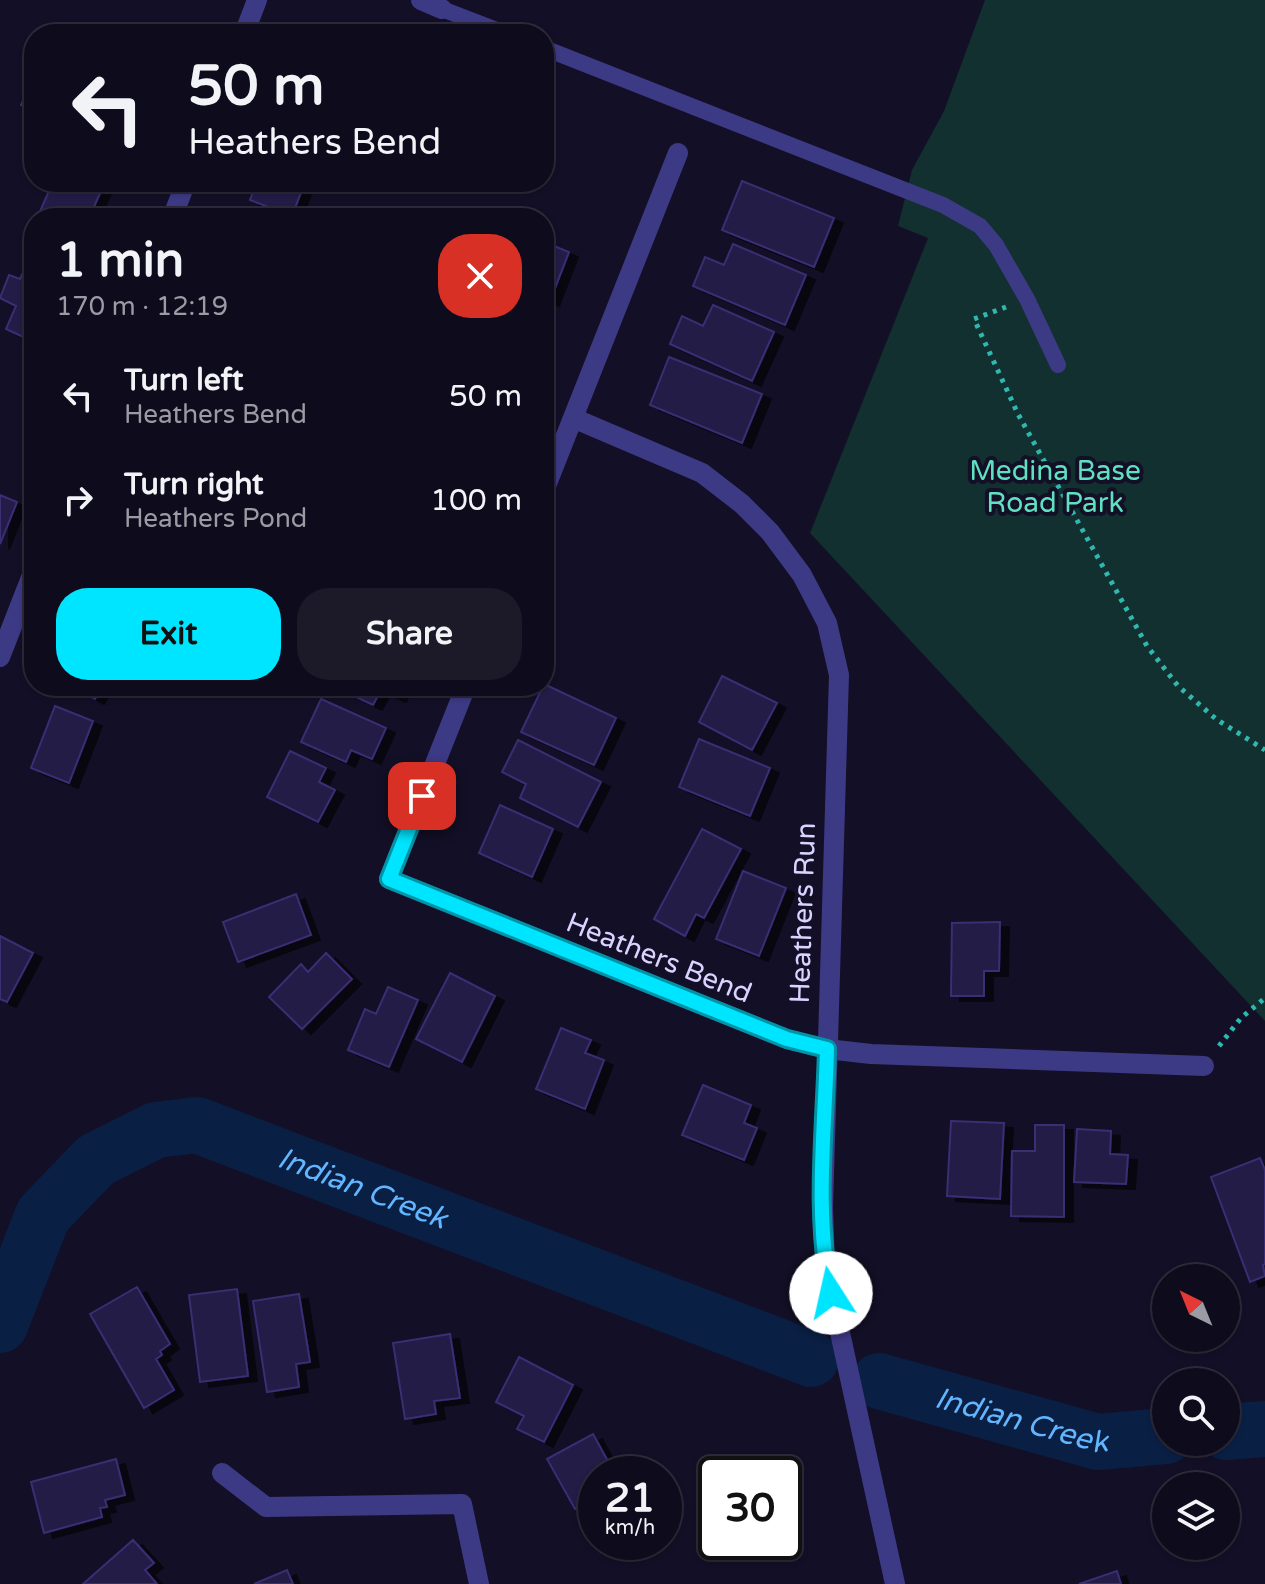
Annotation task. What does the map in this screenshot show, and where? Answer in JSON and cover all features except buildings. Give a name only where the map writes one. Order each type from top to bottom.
[{"type":"street","points":[[248,24],[257,0]]},
{"type":"street","points":[[421,0],[442,9]]},
{"type":"street","points":[[554,466],[678,153]]},
{"type":"street","name":"Heathers Run","points":[[573,418],[702,473],[742,504],[770,532],[802,575],[827,623],[839,675],[823,1207],[825,1264],[895,1584]]},
{"type":"street","points":[[0,657],[24,596]]},
{"type":"street","name":"Heathers Bend","points":[[462,696],[389,879],[787,1039],[827,1049],[871,1054],[1204,1066]]},
{"type":"street","points":[[222,1473],[266,1507],[462,1504],[479,1584]]},
{"type":"lane","points":[[442,9],[481,24]]},
{"type":"lane","points":[[554,52],[943,205],[980,226],[1008,261],[1058,365]]},
{"type":"path","points":[[1027,299],[974,319],[1018,414],[1147,646],[1178,686],[1216,719],[1265,750]]},
{"type":"path","points":[[1204,1066],[1241,1018],[1265,998]]},
{"type":"green space","name":"Medina Base Road Park","points":[[985,0],[1265,0],[1265,1021],[810,533],[928,238],[898,226],[912,170],[944,111]]},
{"type":"waterway","name":"Indian Creek","points":[[0,1325],[43,1215],[96,1160],[156,1130],[197,1125],[811,1359]]},
{"type":"waterway","name":"Indian Creek","points":[[879,1381],[1098,1442],[1152,1437]]},
{"type":"waterway","name":"Indian Creek","points":[[1240,1431],[1265,1429]]},
{"type":"route","points":[[422,796],[389,879],[787,1039],[827,1049],[823,1207],[825,1264],[831,1293]]}]
